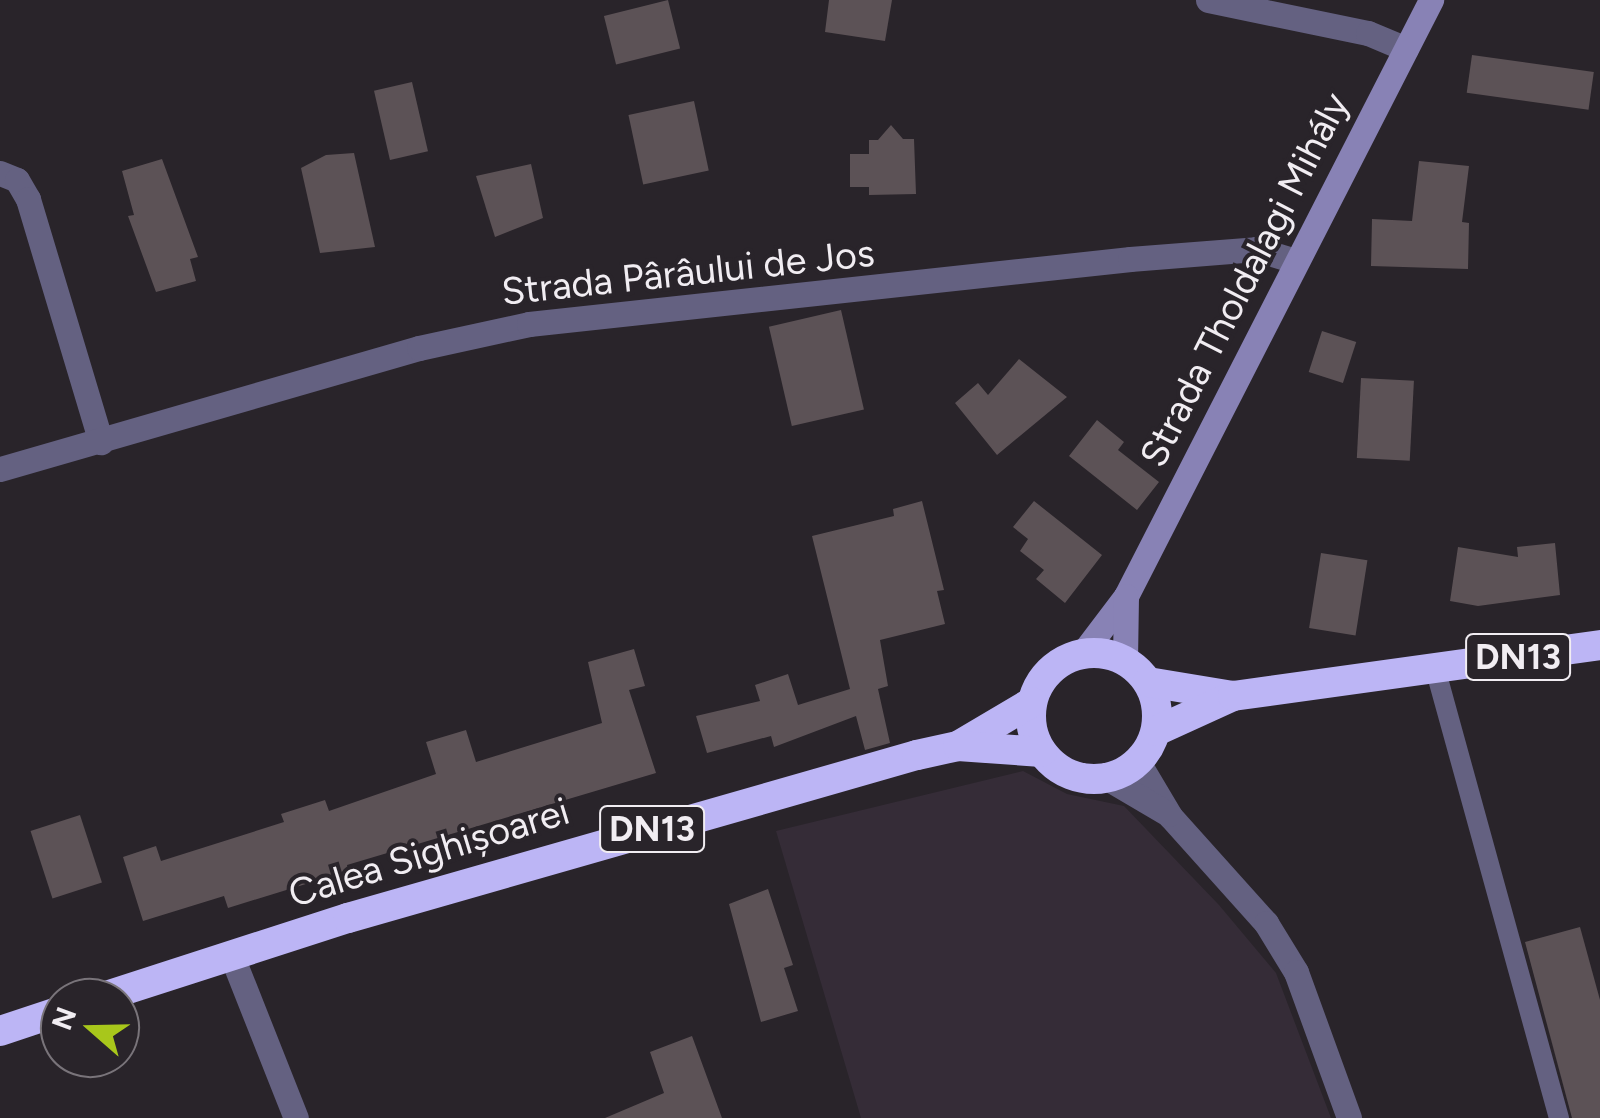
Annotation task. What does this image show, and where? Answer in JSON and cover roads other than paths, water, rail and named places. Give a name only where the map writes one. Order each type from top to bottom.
[{"type":"highway","name":"DN13","points":[[1156,731],[1233,696],[1600,645]]},
{"type":"highway","points":[[1082,654],[1124,660],[1148,682],[1157,706],[1156,731],[1138,762],[1108,778]]},
{"type":"highway","name":"DN13","points":[[1032,702],[1042,680],[1082,654]]},
{"type":"highway","name":"DN13","points":[[1148,682],[1233,696]]},
{"type":"highway","points":[[1032,702],[1032,728],[1042,752]]},
{"type":"highway","name":"Calea Sighișoarei","points":[[140,985],[629,835],[958,746],[1032,702]]},
{"type":"highway","name":"Calea Sighișoarei","points":[[958,746],[1042,752]]},
{"type":"highway","name":"DN13","points":[[1042,752],[1070,775],[1108,778]]},
{"type":"highway","points":[[0,1031],[40,1018]]},
{"type":"street","points":[[1208,0],[1368,33],[1406,49]]},
{"type":"street","name":"Strada Tholdalagi Mihály","points":[[1082,654],[1126,596],[1431,0]]},
{"type":"street","points":[[0,174],[17,180],[28,199],[100,442]]},
{"type":"street","name":"Strada Pârâului de Jos","points":[[0,470],[418,348],[530,324],[1130,259],[1256,249],[1295,261]]},
{"type":"street","name":"Strada Tholdalagi Mihály","points":[[1124,660],[1126,596]]},
{"type":"street","points":[[1138,762],[1170,816],[1266,923],[1296,972],[1349,1118]]},
{"type":"street","points":[[1108,778],[1170,816]]},
{"type":"street","points":[[232,954],[296,1118]]},
{"type":"lane","points":[[1435,668],[1559,1118]]}]
